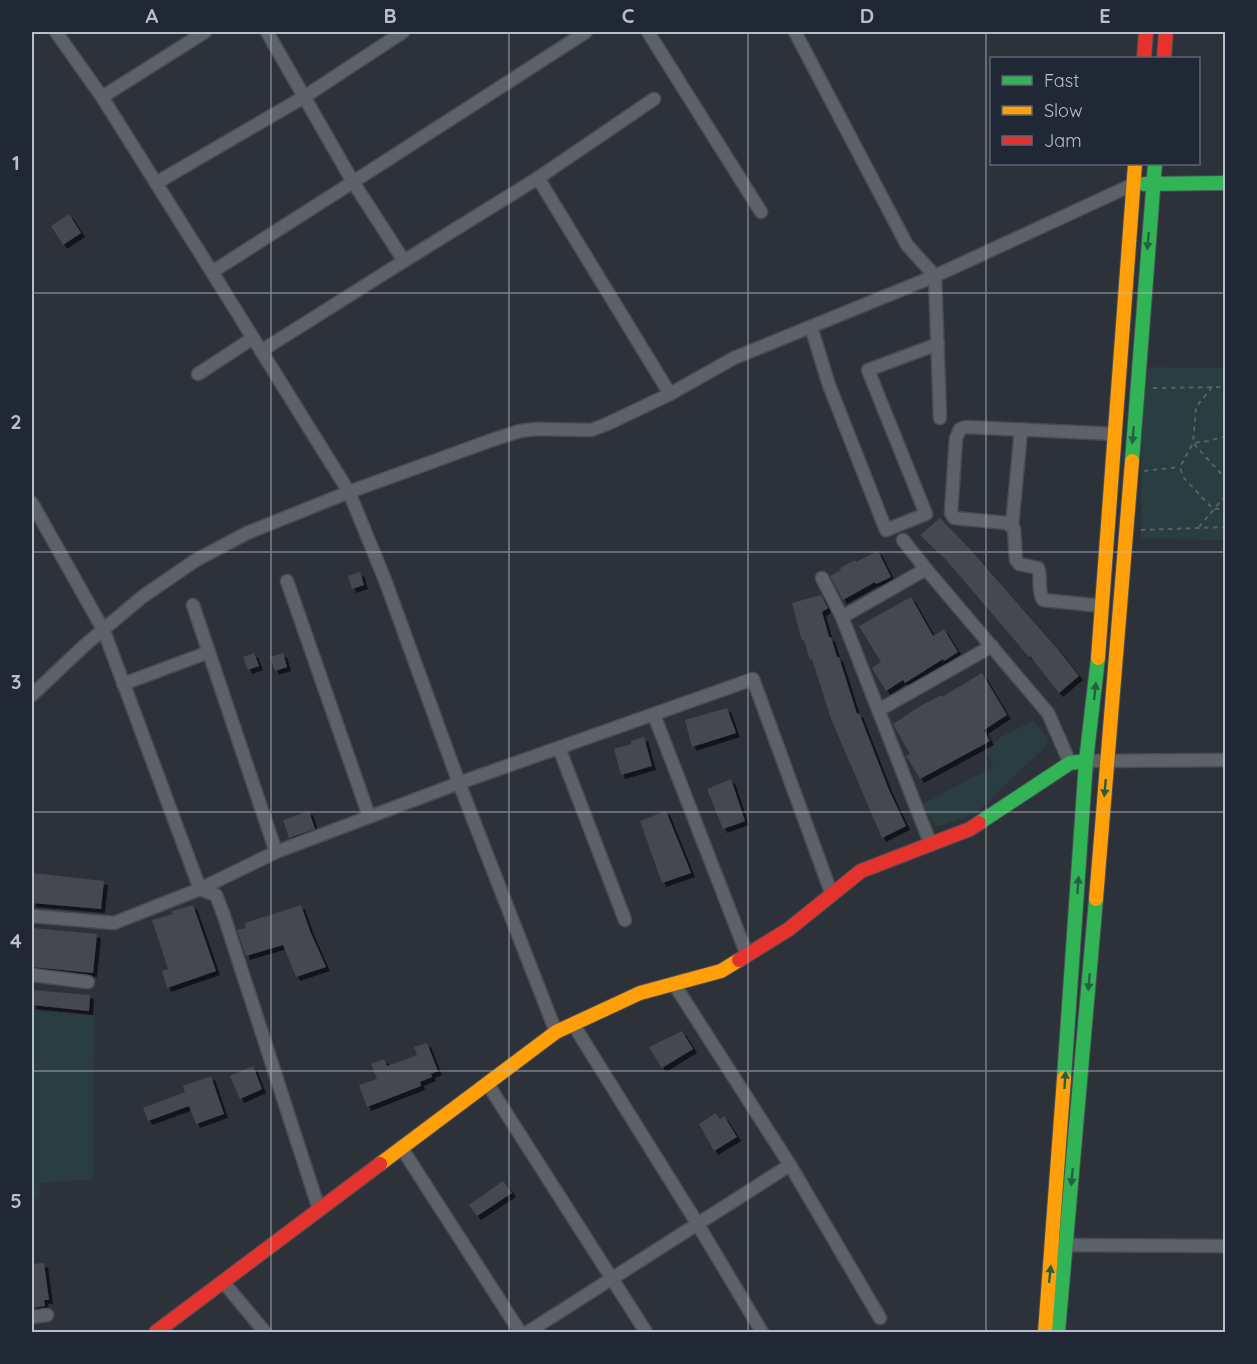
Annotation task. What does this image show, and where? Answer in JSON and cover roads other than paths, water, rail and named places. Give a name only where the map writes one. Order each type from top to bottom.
[{"type":"street","points":[[56,32],[102,97],[349,492],[385,580],[459,783],[556,1032]]},
{"type":"street","points":[[102,97],[205,32]]},
{"type":"street","points":[[267,32],[353,182],[404,261]]},
{"type":"street","points":[[156,183],[304,97],[403,32]]},
{"type":"street","points":[[212,272],[586,32]]},
{"type":"street","points":[[648,32],[761,212]]},
{"type":"street","points":[[795,32],[907,245],[935,276],[940,418]]},
{"type":"street","points":[[1144,57],[1146,32]]},
{"type":"street","points":[[1164,57],[1166,32]]},
{"type":"street","points":[[261,351],[538,178],[654,99]]},
{"type":"street","points":[[1058,1332],[1060,1245],[1086,761],[1096,687],[1136,165]]},
{"type":"street","points":[[1045,1332],[1060,1245],[1108,761],[1155,165]]},
{"type":"street","points":[[538,178],[670,394]]},
{"type":"street","points":[[32,695],[85,645],[142,597],[196,560],[247,533],[349,492],[520,431],[591,430],[670,394],[734,358],[935,276],[1134,184],[1226,183]]},
{"type":"street","points":[[811,327],[829,385],[886,530],[926,514],[868,370],[938,344]]},
{"type":"street","points":[[198,374],[253,338]]},
{"type":"street","points":[[1012,526],[1007,523],[954,518],[951,513],[956,438],[960,429],[966,427],[1115,434]]},
{"type":"street","points":[[1021,430],[1012,526],[1016,560],[1019,564],[1038,568],[1040,596],[1043,600],[1102,606]]},
{"type":"street","points":[[32,503],[104,631],[200,889],[216,895],[319,1209]]},
{"type":"street","points":[[903,540],[1048,713],[1070,764]]},
{"type":"street","points":[[842,616],[926,569]]},
{"type":"street","points":[[822,578],[842,616],[931,845]]},
{"type":"street","points":[[287,581],[369,816]]},
{"type":"street","points":[[193,605],[276,852]]},
{"type":"street","points":[[879,710],[992,646]]},
{"type":"street","points":[[123,684],[209,652]]},
{"type":"street","points":[[32,916],[114,923],[200,889],[276,852],[369,816],[753,679],[832,895]]},
{"type":"street","points":[[654,715],[747,955]]},
{"type":"street","points":[[559,748],[626,920]]},
{"type":"street","points":[[157,1332],[556,1032],[640,993],[721,971],[789,929],[861,871],[970,829],[1053,772],[1070,764],[1086,761],[1226,760]]},
{"type":"street","points":[[32,975],[88,982]]},
{"type":"street","points":[[674,984],[790,1165],[880,1318]]},
{"type":"street","points":[[573,1024],[762,1332]]},
{"type":"street","points":[[487,1083],[646,1332]]},
{"type":"street","points":[[401,1147],[520,1332]]},
{"type":"street","points":[[528,1332],[790,1165]]},
{"type":"street","points":[[1060,1245],[1226,1246]]},
{"type":"street","points":[[224,1283],[265,1332]]},
{"type":"street","points":[[32,1317],[46,1315]]}]
